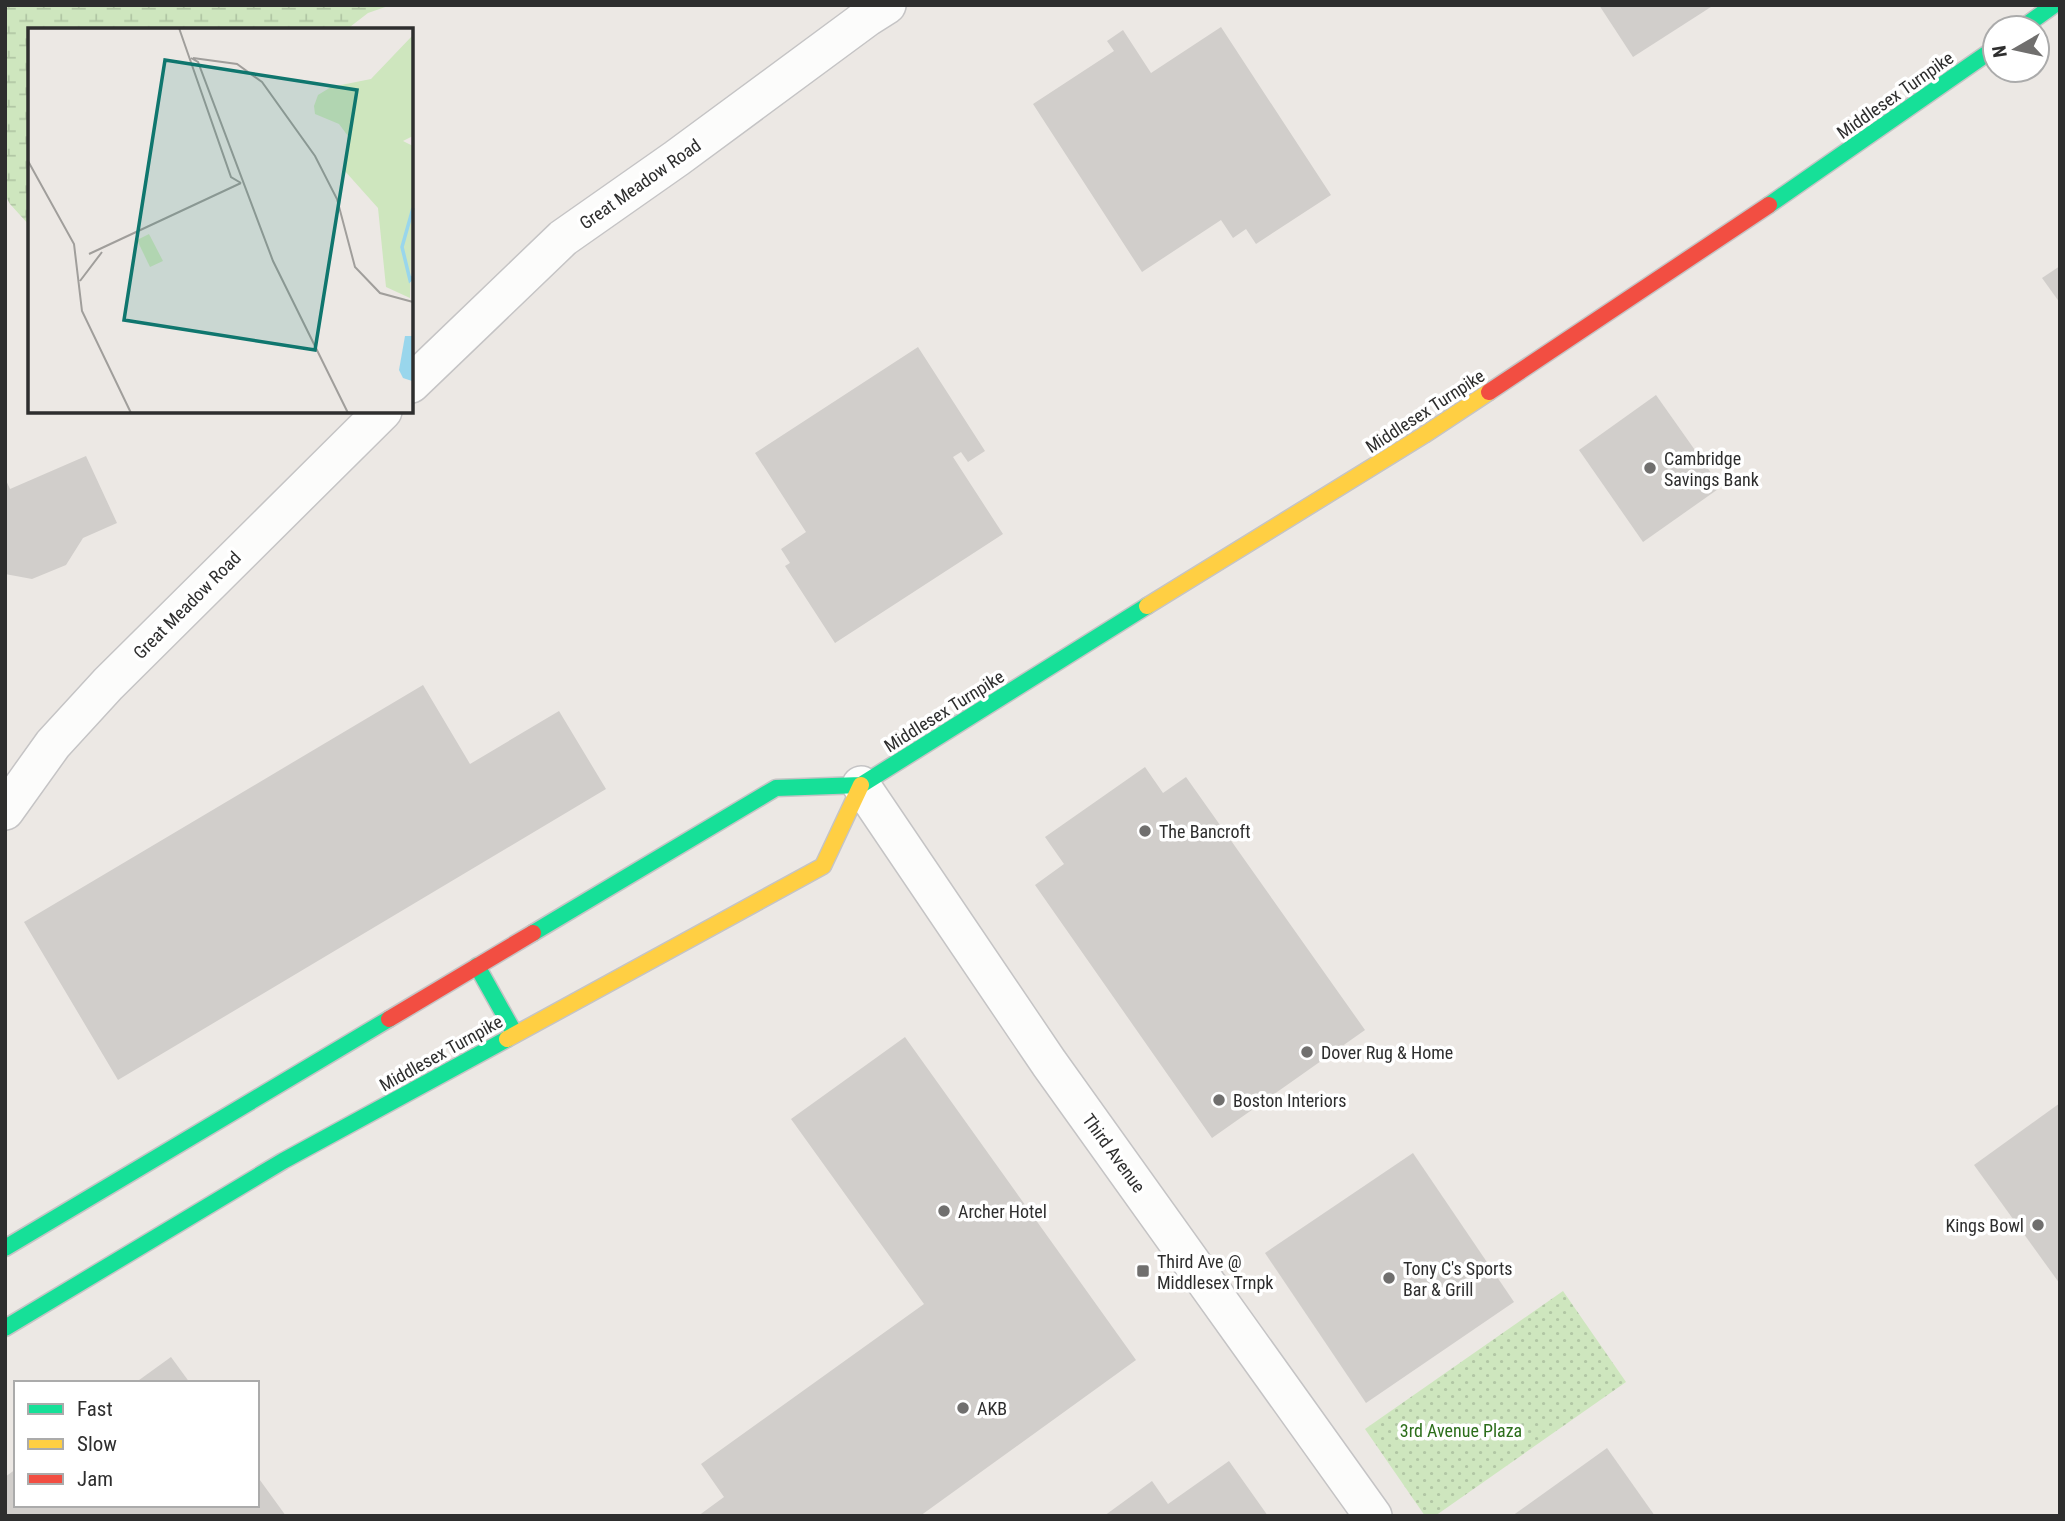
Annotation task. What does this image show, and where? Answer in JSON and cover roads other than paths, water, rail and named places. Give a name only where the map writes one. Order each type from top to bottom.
[{"type":"main road","name":"Middlesex Turnpike","points":[[5,1328],[283,1161],[823,866],[861,785],[1424,435],[1665,276],[1981,58]]},
{"type":"main road","points":[[5,1248],[776,788],[861,785]]},
{"type":"main road","points":[[477,966],[515,1034]]},
{"type":"street","name":"Great Meadow Road","points":[[413,382],[563,238],[887,5]]},
{"type":"street","name":"Great Meadow Road","points":[[5,811],[53,744],[108,684],[381,413]]},
{"type":"street","name":"Third Avenue","points":[[861,785],[1049,1063],[1373,1516]]},
{"type":"place","name":"Cambridge Savings Bank","points":[[1650,468]]},
{"type":"place","name":"The Bancroft","points":[[1145,831]]},
{"type":"place","name":"Dover Rug & Home","points":[[1307,1052]]},
{"type":"place","name":"Boston Interiors","points":[[1219,1100]]},
{"type":"place","name":"Archer Hotel","points":[[944,1211]]},
{"type":"place","name":"Kings Bowl","points":[[2038,1225]]},
{"type":"place","name":"Third Ave @ Middlesex Trnpk","points":[[1143,1271]]},
{"type":"place","name":"Tony C's Sports Bar & Grill","points":[[1389,1278]]},
{"type":"place","name":"AKB","points":[[963,1408]]},
{"type":"park label","name":"3rd Avenue Plaza","points":[[1461,1430]]}]
